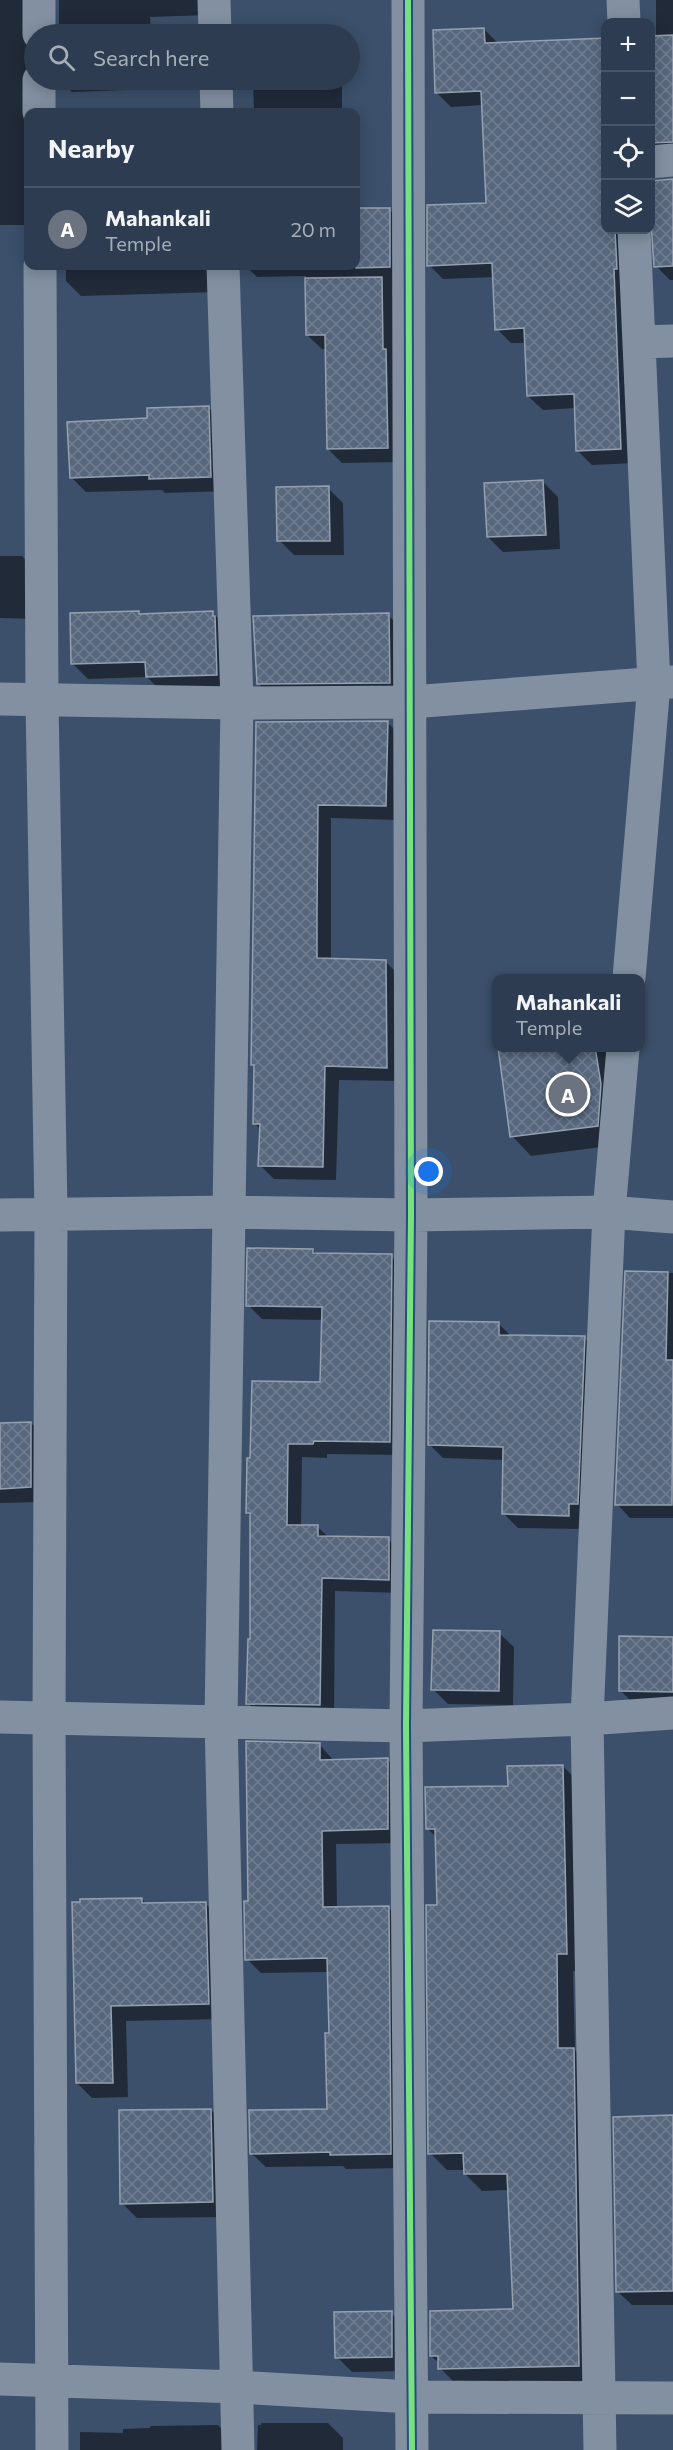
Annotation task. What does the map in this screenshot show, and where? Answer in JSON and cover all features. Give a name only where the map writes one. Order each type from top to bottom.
[{"type":"street","points":[[39,0],[39,24]]},
{"type":"street","points":[[214,0],[215,24]]},
{"type":"street","points":[[408,0],[411,1215],[406,1726],[412,2450]]},
{"type":"street","points":[[623,0],[624,18]]},
{"type":"street","points":[[39,90],[39,108]]},
{"type":"street","points":[[217,90],[218,108]]},
{"type":"street","points":[[655,162],[673,160]]},
{"type":"street","points":[[629,974],[663,683],[660,525],[639,342],[634,234]]},
{"type":"street","points":[[40,270],[42,700],[51,1213],[49,1717],[52,2450]]},
{"type":"street","points":[[223,270],[237,703],[221,1720],[238,2450]]},
{"type":"street","points":[[639,342],[673,341]]},
{"type":"street","points":[[0,699],[237,703],[411,702],[663,683]]},
{"type":"street","points":[[600,2450],[587,1719],[609,1212],[623,1052]]},
{"type":"street","points":[[0,1215],[230,1212],[411,1215],[609,1212],[673,1217]]},
{"type":"street","points":[[0,1717],[221,1720],[406,1726],[587,1719],[673,1713]]},
{"type":"street","points":[[0,2379],[237,2387],[411,2397],[673,2398]]},
{"type":"building","points":[[484,28],[485,43],[601,38],[601,234],[615,234],[617,269],[614,269],[621,449],[576,451],[574,394],[527,396],[524,328],[495,330],[492,263],[427,266],[427,205],[486,203],[481,91],[435,93],[433,30]]},
{"type":"building","points":[[673,35],[673,142],[655,143],[655,36]]},
{"type":"building","points":[[673,179],[673,266],[654,267],[652,234],[655,234],[655,181]]},
{"type":"building","points":[[360,208],[390,208],[390,267],[360,268]]},
{"type":"building","points":[[382,277],[388,448],[327,449],[325,335],[306,335],[305,278]]},
{"type":"building","points":[[209,406],[211,477],[149,479],[149,475],[70,478],[67,422],[147,418],[147,408]]},
{"type":"building","points":[[543,480],[546,535],[487,537],[484,483]]},
{"type":"building","points":[[329,486],[330,541],[277,541],[276,487]]},
{"type":"building","points":[[139,611],[139,614],[213,611],[217,675],[146,677],[145,662],[71,664],[70,613]]},
{"type":"building","points":[[389,613],[390,683],[257,684],[253,616]]},
{"type":"building","points":[[388,721],[386,806],[318,805],[317,912],[317,958],[386,960],[387,1068],[325,1066],[323,1167],[258,1166],[260,1124],[253,1124],[254,1065],[251,1065],[256,722]]},
{"type":"building","points":[[499,1052],[596,1052],[601,1084],[598,1126],[510,1137]]},
{"type":"building","points":[[247,1248],[313,1249],[313,1253],[392,1254],[390,1442],[314,1441],[313,1444],[288,1444],[287,1525],[318,1525],[318,1536],[389,1537],[389,1580],[322,1578],[320,1705],[246,1704],[248,1639],[250,1639],[250,1513],[246,1513],[247,1458],[250,1458],[252,1381],[320,1382],[322,1307],[246,1306]]},
{"type":"building","points":[[625,1271],[668,1272],[666,1360],[673,1360],[672,1505],[615,1505]]},
{"type":"building","points":[[429,1321],[499,1322],[499,1335],[585,1336],[578,1504],[569,1504],[569,1516],[502,1514],[503,1447],[428,1445]]},
{"type":"building","points":[[31,1422],[31,1487],[0,1489],[0,1423]]},
{"type":"building","points":[[433,1630],[500,1631],[499,1691],[431,1690]]},
{"type":"building","points":[[619,1636],[673,1637],[673,1692],[619,1691]]},
{"type":"building","points":[[246,1741],[320,1743],[320,1760],[388,1758],[388,1829],[322,1831],[323,1907],[389,1906],[391,2154],[330,2155],[330,2152],[250,2154],[249,2110],[327,2109],[325,2033],[329,2033],[327,1958],[245,1960],[244,1901],[248,1901]]},
{"type":"building","points":[[563,1765],[567,1954],[557,1954],[558,2048],[574,2048],[579,2366],[438,2369],[438,2356],[430,2356],[430,2311],[513,2309],[507,2174],[464,2174],[463,2153],[428,2154],[426,1905],[437,1905],[435,1829],[426,1829],[425,1787],[508,1786],[507,1766]]},
{"type":"building","points":[[142,1898],[142,1903],[206,1902],[209,2004],[111,2006],[113,2083],[76,2083],[72,1902],[80,1902],[80,1899]]},
{"type":"building","points":[[211,2109],[213,2202],[120,2204],[119,2110]]},
{"type":"building","points":[[673,2115],[673,2291],[616,2292],[613,2117]]},
{"type":"building","points":[[392,2311],[392,2357],[335,2358],[334,2312]]},
{"type":"cycle path","points":[[408,0],[411,1215],[406,1726],[412,2450]]},
{"type":"place","name":"Mahankali","points":[[568,1094]]}]
